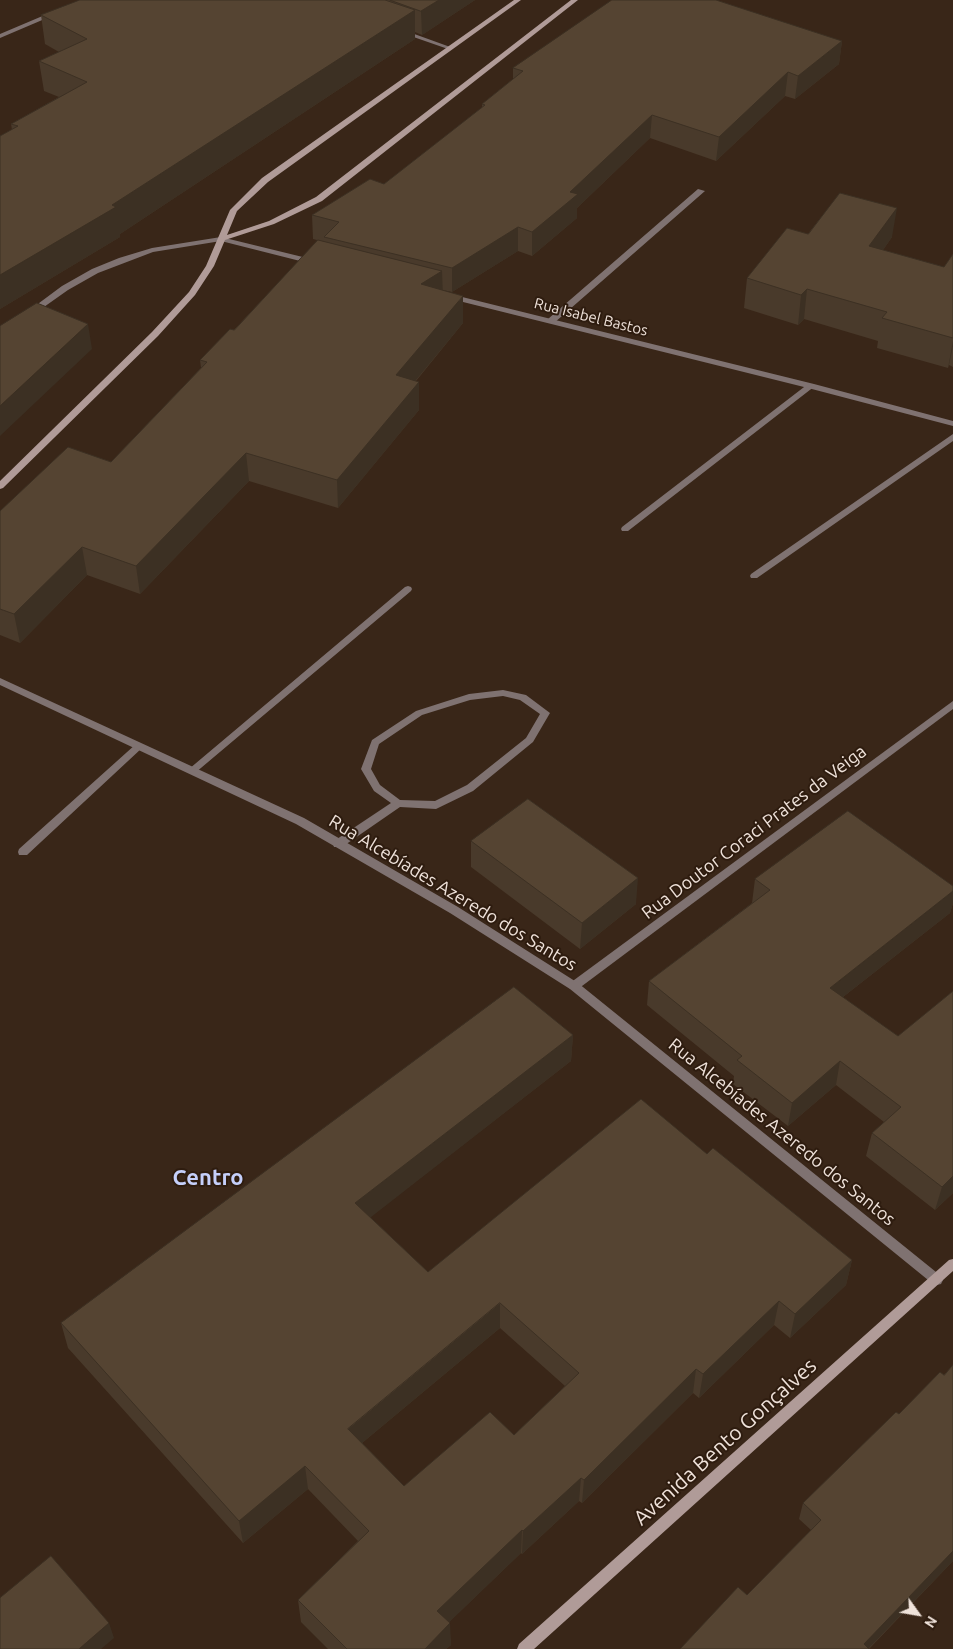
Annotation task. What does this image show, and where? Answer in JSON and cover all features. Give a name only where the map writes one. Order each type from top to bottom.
[{"type":"main road","points":[[0,486],[155,334],[192,294],[210,266],[234,210],[246,195],[518,0]]},
{"type":"main road","points":[[221,239],[271,224],[297,213],[319,199],[575,0]]},
{"type":"main road","name":"Avenida Bento Gonçalves","points":[[524,1649],[953,1265]]},
{"type":"street","points":[[0,36],[62,10]]},
{"type":"street","points":[[395,29],[450,48]]},
{"type":"street","points":[[550,321],[701,191]]},
{"type":"street","points":[[22,320],[65,288],[95,271],[152,250],[221,239],[318,263]]},
{"type":"street","name":"Rua Isabel Bastos","points":[[444,294],[811,386],[953,424]]},
{"type":"street","points":[[625,528],[811,386]]},
{"type":"street","points":[[754,576],[953,438]]},
{"type":"street","points":[[192,771],[408,589]]},
{"type":"street","name":"Rua Alcebíades Azeredo dos Santos","points":[[0,681],[300,821],[454,910],[574,986],[937,1280]]},
{"type":"street","points":[[338,844],[398,803],[436,805],[470,788],[530,740],[545,713],[523,697],[503,693],[469,697],[419,713],[375,742],[366,768],[377,788],[398,803]]},
{"type":"street","name":"Rua Doutor Coraci Prates da Veiga","points":[[574,986],[953,704]]},
{"type":"street","points":[[23,852],[139,746]]},
{"type":"building","points":[[80,0],[385,0],[415,10],[112,205],[116,207],[0,275],[0,136],[18,126],[11,124],[87,82],[39,61],[87,39],[41,15]]},
{"type":"building","points":[[390,0],[439,0],[421,11]]},
{"type":"building","points":[[612,0],[716,0],[842,41],[798,76],[788,72],[719,137],[652,115],[570,192],[578,194],[532,232],[518,227],[452,268],[324,237],[339,222],[312,215],[370,179],[384,184],[485,105],[482,104],[523,71],[513,68]]},
{"type":"building","points":[[840,193],[897,208],[869,246],[944,267],[953,254],[953,338],[882,318],[887,312],[807,289],[801,295],[747,278],[787,228],[808,234]]},
{"type":"building","points":[[318,240],[442,271],[421,284],[463,296],[396,375],[419,382],[337,480],[246,453],[136,566],[82,547],[14,614],[0,609],[0,511],[68,447],[111,462],[207,362],[200,360],[230,329],[234,330]]},
{"type":"building","points":[[37,303],[88,324],[0,406],[0,326]]},
{"type":"building","points":[[528,799],[638,878],[582,923],[471,841]]},
{"type":"building","points":[[848,811],[953,886],[953,891],[830,988],[898,1036],[953,991],[953,1176],[942,1187],[872,1133],[901,1107],[840,1061],[792,1103],[737,1060],[742,1056],[649,981],[770,890],[755,879]]},
{"type":"building","points":[[514,987],[573,1035],[355,1203],[428,1272],[641,1099],[707,1154],[713,1148],[852,1260],[795,1314],[779,1301],[703,1374],[696,1369],[584,1480],[581,1478],[522,1530],[437,1611],[450,1623],[425,1649],[347,1649],[298,1600],[369,1531],[305,1466],[239,1521],[61,1323]],"holes":[[[500,1303],[579,1373],[514,1435],[490,1412],[404,1486],[348,1429]]]},
{"type":"building","points":[[953,1365],[953,1551],[864,1644],[869,1649],[680,1649],[738,1587],[747,1595],[821,1520],[803,1503],[896,1412],[899,1414],[940,1372],[944,1375]]},
{"type":"building","points":[[51,1556],[109,1623],[79,1649],[0,1649],[0,1598]]},
{"type":"district","name":"Centro","points":[[208,1178]]}]
